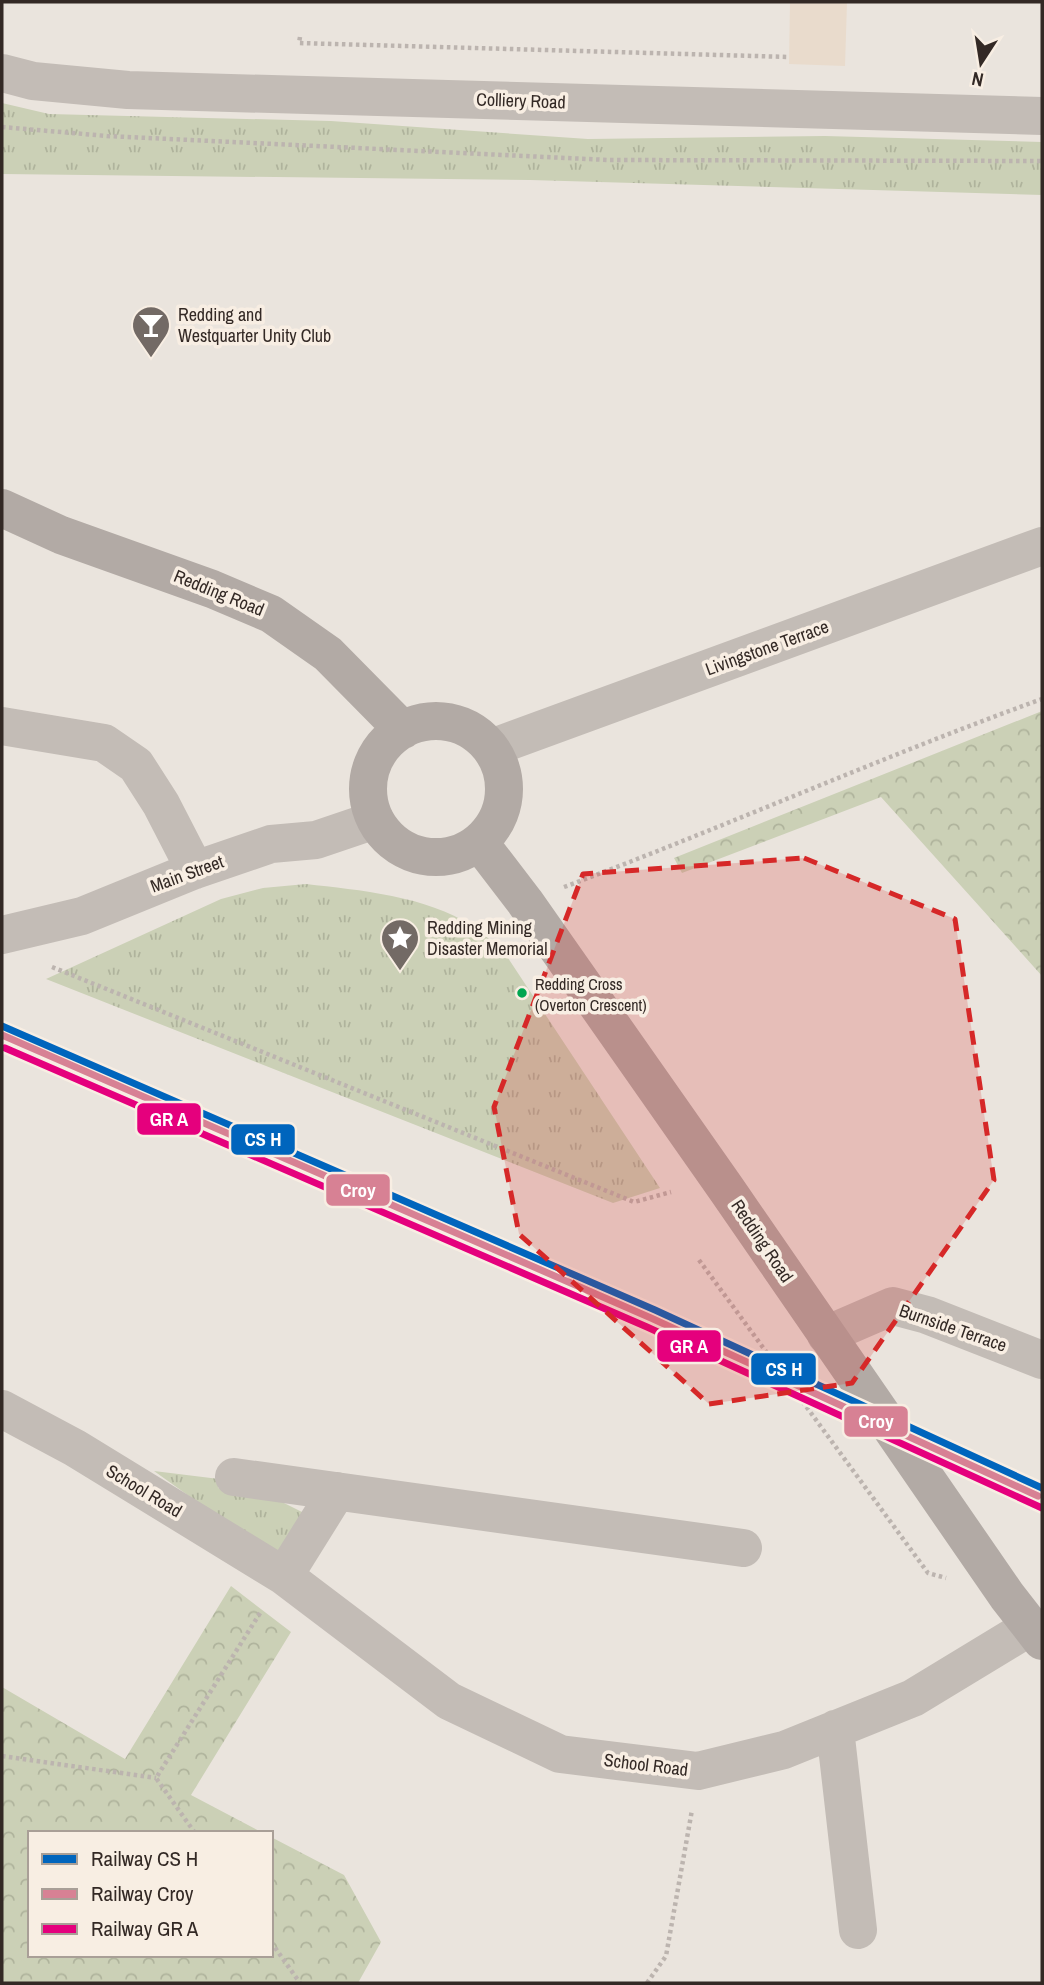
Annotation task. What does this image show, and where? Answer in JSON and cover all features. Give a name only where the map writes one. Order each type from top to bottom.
[{"type":"main road","name":"Redding Road","points":[[2,508],[61,535],[212,589],[271,614],[328,654],[403,730]]},
{"type":"main road","points":[[434,721],[456,723],[476,733],[491,748],[502,768],[505,790],[501,812],[490,831],[474,847],[453,856],[430,858],[408,852],[389,839],[375,820],[369,799],[369,776],[378,754],[403,730],[412,725],[434,721]]},
{"type":"main road","name":"Redding Road","points":[[479,842],[525,902],[1036,1634]]},
{"type":"street","name":"Colliery Road","points":[[2,73],[33,81],[128,90],[1042,117]]},
{"type":"street","name":"Livingstone Terrace","points":[[491,748],[1042,546]]},
{"type":"street","points":[[2,726],[104,743],[136,765],[161,804],[195,870]]},
{"type":"street","name":"Main Street","points":[[2,935],[82,916],[195,870],[271,844],[316,840],[375,820]]},
{"type":"street","name":"Burnside Terrace","points":[[826,1335],[893,1306],[927,1315],[1042,1360]]},
{"type":"street","name":"School Road","points":[[2,1409],[75,1448],[284,1576],[449,1701],[560,1754],[698,1771],[784,1750],[913,1698],[1036,1634]]},
{"type":"street","points":[[234,1477],[743,1548]]},
{"type":"street","points":[[284,1576],[337,1491]]},
{"type":"street","points":[[835,1729],[858,1930]]},
{"type":"path","points":[[300,37],[299,43],[789,57]]},
{"type":"path","points":[[2,127],[107,136],[608,160],[1042,161]]},
{"type":"path","points":[[525,902],[1042,699]]},
{"type":"path","points":[[52,967],[634,1202],[671,1192]]},
{"type":"path","points":[[699,1260],[928,1573]]},
{"type":"path","points":[[156,1778],[284,1576]]},
{"type":"path","points":[[2,1756],[156,1778],[194,1831]]},
{"type":"path","points":[[647,1983],[666,1956],[698,1771]]},
{"type":"path","points":[[273,1945],[300,1983]]},
{"type":"highlighted area","points":[[804,858],[955,919],[994,1180],[852,1383],[709,1404],[519,1234],[494,1107],[583,874]]},
{"type":"green space","points":[[2,103],[49,114],[331,121],[588,139],[825,136],[1042,142],[1042,195],[530,180],[2,174]]},
{"type":"green space","points":[[1042,711],[1042,976],[881,797],[682,873],[674,858]]},
{"type":"green space","points":[[306,884],[414,901],[454,916],[502,949],[660,1188],[613,1203],[46,979],[221,899],[263,888]]},
{"type":"green space","points":[[154,1471],[219,1479],[218,1488],[252,1497],[256,1489],[306,1514],[281,1552],[263,1549]]},
{"type":"green space","points":[[231,1586],[291,1632],[191,1795],[259,1831],[28,1831],[28,1957],[273,1957],[273,1838],[344,1875],[381,1942],[358,1983],[2,1983],[2,1687],[125,1759]]},
{"type":"shaded area","points":[[790,2],[847,2],[845,66],[789,64]]},
{"type":"transit line","points":[[2,1026],[655,1310],[1042,1488]]},
{"type":"transit line","points":[[5,1048],[647,1327],[1042,1508]]},
{"type":"rail line","name":"Croy","points":[[2,1035],[651,1318],[1038,1496]]},
{"type":"place","name":"Redding and Westquarter Unity Club","points":[[151,359]]},
{"type":"place","name":"Redding Mining Disaster Memorial","points":[[400,972]]},
{"type":"place","name":"Redding Cross (Overton Crescent)","points":[[522,993]]}]
